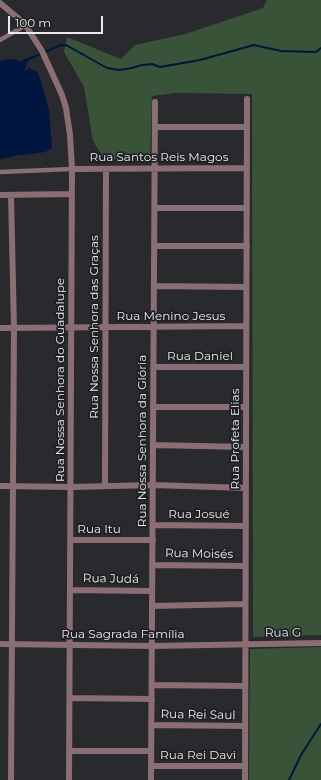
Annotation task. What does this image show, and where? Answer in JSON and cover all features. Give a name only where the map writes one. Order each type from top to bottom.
[{"type":"street","name":"Rua Nossa Senhora do Guadalupe","points":[[0,3],[16,14],[26,25],[44,53],[58,84],[66,108],[68,121],[72,169],[69,780]]},
{"type":"street","points":[[0,40],[26,25]]},
{"type":"street","name":"Rua Profeta Elias","points":[[244,780],[247,99]]},
{"type":"street","name":"Rua Nossa Senhora da Glória","points":[[151,780],[155,102]]},
{"type":"street","points":[[155,127],[247,127]]},
{"type":"street","name":"Rua Santos Reis Magos","points":[[72,169],[247,168]]},
{"type":"street","points":[[0,172],[72,169]]},
{"type":"street","name":"Rua Nossa Senhora das Graças","points":[[105,485],[106,169]]},
{"type":"street","points":[[0,195],[72,194]]},
{"type":"street","points":[[11,195],[14,328],[11,780]]},
{"type":"street","points":[[154,208],[247,208]]},
{"type":"street","points":[[154,246],[247,246]]},
{"type":"street","points":[[154,286],[246,286]]},
{"type":"street","name":"Rua Menino Jesus","points":[[0,328],[246,326]]},
{"type":"street","name":"Rua Daniel","points":[[154,368],[246,367]]},
{"type":"street","points":[[153,407],[246,407]]},
{"type":"street","points":[[153,446],[246,447]]},
{"type":"street","points":[[0,486],[70,487],[153,485],[246,488]]},
{"type":"street","name":"Rua Josué","points":[[153,525],[246,526]]},
{"type":"street","name":"Rua Itu","points":[[70,540],[152,540]]},
{"type":"street","name":"Rua Moisés","points":[[152,565],[245,566]]},
{"type":"street","name":"Rua Judá","points":[[70,590],[152,591]]},
{"type":"street","points":[[152,606],[245,604]]},
{"type":"street","name":"Rua G","points":[[245,645],[321,643]]},
{"type":"street","name":"Rua Sagrada Família","points":[[0,644],[152,646],[245,645]]},
{"type":"street","points":[[152,685],[245,686]]},
{"type":"street","points":[[70,698],[152,699]]},
{"type":"street","name":"Rua Rei Saul","points":[[151,725],[245,726]]},
{"type":"street","points":[[69,751],[151,751]]},
{"type":"street","name":"Rua Rei Davi","points":[[151,766],[245,766]]},
{"type":"green space","points":[[267,0],[321,0],[321,635],[253,637],[252,94],[176,93],[152,96],[150,162],[104,159],[93,141],[84,87],[64,52],[67,37],[121,59],[135,45],[185,34],[263,8]]},
{"type":"green space","points":[[321,647],[321,780],[249,780],[250,649]]},
{"type":"water","points":[[33,56],[33,58],[28,61],[24,71],[29,68],[37,72],[40,78],[49,110],[52,148],[45,152],[16,155],[0,159],[0,61],[11,59],[20,61]]},
{"type":"waterway","points":[[31,58],[61,45],[66,45],[107,68],[119,70],[142,65],[152,64],[160,67],[200,60],[254,45],[281,51],[316,52],[321,48]]},
{"type":"waterway","points":[[289,780],[301,755],[321,724]]}]
